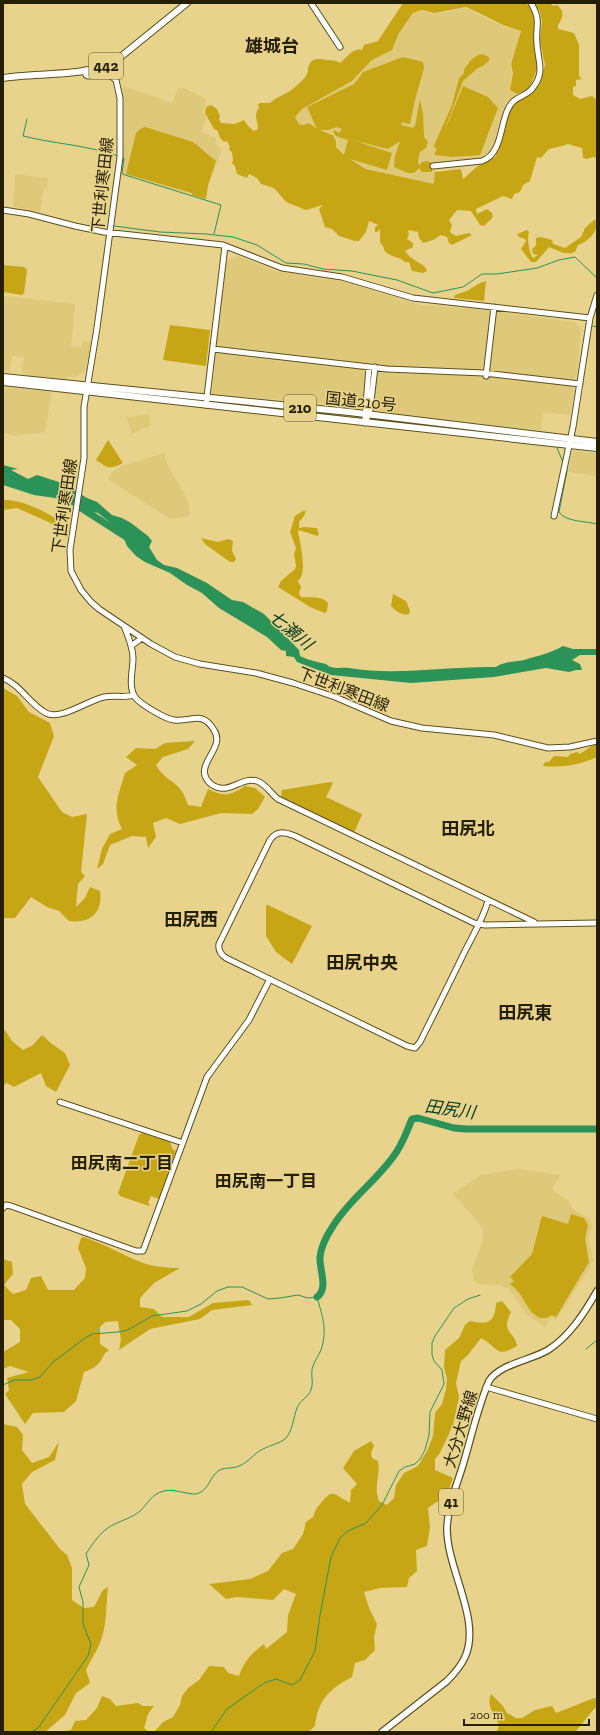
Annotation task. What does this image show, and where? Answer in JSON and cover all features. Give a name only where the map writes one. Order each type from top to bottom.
[{"type":"highway","name":"442","points":[[3,78],[99,68],[113,62],[187,3]]},
{"type":"highway","name":"国道210号","points":[[3,377],[87,389]]},
{"type":"highway","name":"国道210号","points":[[3,382],[87,389],[207,402],[365,423],[570,442],[597,442]]},
{"type":"highway","name":"国道210号","points":[[207,402],[367,414],[570,442],[597,448]]},
{"type":"main road","name":"大分大野線","points":[[382,1732],[447,1681],[456,1672],[466,1656],[469,1644],[469,1619],[452,1565],[447,1527],[454,1495],[486,1388],[492,1376],[548,1350],[556,1344],[579,1320],[597,1291]]},
{"type":"street","points":[[311,3],[340,47]]},
{"type":"street","points":[[433,166],[482,161],[489,158],[494,152],[510,105],[517,98],[530,91],[540,71],[541,63],[537,43],[538,17],[531,3]]},
{"type":"street","name":"下世利寒田線","points":[[85,70],[86,75],[88,76],[106,74],[112,76],[116,80],[119,88],[121,147],[98,328],[87,389],[84,416],[85,451],[72,535],[70,561],[71,571],[77,583],[91,602],[159,649],[180,658],[200,664],[256,673],[293,683],[335,697],[400,723],[422,728],[486,733],[548,748],[574,747],[597,741]]},
{"type":"street","points":[[3,210],[29,214],[79,228],[225,246],[282,268],[342,277],[413,298],[590,318]]},
{"type":"street","points":[[207,402],[225,246]]},
{"type":"street","points":[[554,516],[570,442],[590,318],[597,295]]},
{"type":"street","points":[[486,375],[494,307]]},
{"type":"street","points":[[213,351],[372,368],[486,375],[580,385]]},
{"type":"street","points":[[365,423],[372,368]]},
{"type":"street","points":[[123,625],[131,646],[133,658],[132,687],[134,695],[138,700],[169,719],[178,720],[198,718],[205,720],[211,725],[218,742],[207,760],[204,769],[207,778],[213,785],[227,789],[247,781],[260,782],[278,799],[488,901],[528,920],[541,924]]},
{"type":"street","points":[[131,646],[142,638]]},
{"type":"street","points":[[3,678],[16,686],[40,709],[51,715],[62,713],[103,697],[124,698],[134,695]]},
{"type":"street","points":[[488,901],[478,924],[420,1042],[416,1047],[407,1046],[224,956],[220,952],[219,947],[270,840],[274,835],[281,832],[295,836],[478,924],[597,923]]},
{"type":"street","points":[[3,1208],[6,1205],[11,1206],[141,1252],[145,1247],[207,1077],[249,1020],[270,979]]},
{"type":"street","points":[[60,1102],[183,1143]]},
{"type":"street","points":[[486,1388],[597,1419]]},
{"type":"shaded area","points":[[403,3],[526,3],[537,16],[534,38],[537,69],[530,86],[526,90],[517,94],[510,90],[513,73],[511,64],[521,31],[503,25],[466,7],[434,13],[422,10],[413,13],[399,33],[392,50],[372,60],[352,81],[302,109],[295,117],[299,124],[303,125],[309,123],[317,129],[307,107],[354,84],[363,72],[403,57],[423,62],[424,68],[410,124],[402,122],[401,125],[413,128],[415,126],[420,99],[423,114],[424,137],[428,142],[426,148],[420,152],[418,160],[419,166],[422,162],[428,161],[432,164],[432,172],[422,172],[419,168],[414,173],[408,173],[394,167],[395,156],[400,141],[388,149],[352,140],[392,153],[387,170],[350,159],[366,169],[434,184],[435,172],[461,169],[463,179],[479,165],[495,157],[499,149],[510,108],[517,101],[532,94],[541,79],[545,65],[540,41],[542,21],[540,12],[535,3],[550,3],[553,6],[557,5],[560,7],[562,15],[558,29],[574,33],[579,45],[579,76],[582,79],[576,80],[576,86],[573,87],[573,95],[580,99],[592,96],[597,100],[597,158],[583,158],[582,148],[568,144],[549,149],[541,158],[537,157],[530,181],[523,185],[520,192],[514,194],[512,199],[503,196],[476,209],[477,214],[487,209],[492,213],[493,217],[484,226],[480,225],[471,211],[457,210],[449,220],[452,225],[450,231],[451,233],[456,236],[469,233],[472,235],[452,245],[449,243],[447,237],[441,235],[433,240],[423,243],[419,238],[418,232],[408,230],[409,234],[407,239],[413,243],[413,247],[405,251],[410,257],[424,266],[427,271],[423,273],[412,271],[409,262],[405,262],[386,253],[380,242],[380,229],[375,232],[375,227],[378,225],[369,221],[366,232],[359,241],[339,236],[332,229],[325,227],[319,209],[323,205],[306,210],[286,202],[274,188],[261,184],[257,178],[249,174],[247,178],[237,174],[235,166],[232,163],[232,152],[229,150],[230,147],[227,141],[224,142],[220,138],[218,131],[214,129],[205,113],[206,107],[211,105],[217,109],[221,123],[235,124],[244,120],[254,131],[258,129],[256,113],[259,108],[258,104],[270,103],[294,88],[306,76],[309,64],[311,62],[319,59],[336,61],[340,63],[353,51],[359,49],[362,50],[364,45],[378,41]],"holes":[[[337,127],[342,129],[339,133],[335,130],[333,132],[336,136],[348,140],[344,155],[336,147],[336,141],[333,135],[319,130],[328,130]]]},
{"type":"shaded area","points":[[466,8],[502,26],[521,32],[510,64],[512,72],[510,90],[516,94],[508,100],[503,108],[495,145],[485,157],[435,164],[435,185],[366,168],[342,153],[336,147],[337,141],[334,134],[318,130],[309,122],[302,125],[299,124],[295,117],[303,108],[354,80],[372,60],[392,50],[399,33],[414,13],[422,11],[434,14]]},
{"type":"shaded area","points":[[482,54],[489,57],[489,61],[463,81],[443,134],[463,86],[488,97],[498,108],[480,155],[452,157],[434,155],[437,149],[434,147],[435,143],[452,105],[459,78],[464,73],[464,70],[468,64],[476,56]]},
{"type":"shaded area","points":[[123,86],[172,103],[178,88],[184,88],[204,98],[206,103],[203,113],[206,115],[202,132],[216,138],[216,144],[222,150],[209,184],[206,199],[121,174],[124,137]]},
{"type":"shaded area","points":[[145,127],[193,142],[216,161],[208,185],[206,199],[192,195],[192,193],[126,174],[136,133]]},
{"type":"shaded area","points":[[15,174],[48,178],[47,189],[43,189],[40,212],[15,207],[13,205]]},
{"type":"shaded area","points":[[594,220],[597,221],[597,226],[594,233],[578,245],[575,252],[565,253],[549,247],[536,262],[531,262],[521,249],[526,241],[517,234],[527,230],[529,232],[529,249],[533,258],[538,255],[533,254],[532,249],[536,245],[536,238],[541,237],[552,240],[553,244],[565,248],[581,237],[585,228]]},
{"type":"shaded area","points":[[239,256],[278,272],[352,283],[420,305],[486,310],[575,322],[581,329],[577,375],[574,379],[574,391],[570,415],[543,412],[541,430],[384,413],[376,409],[350,406],[213,394],[217,332],[226,263],[230,259]]},
{"type":"shaded area","points":[[3,265],[24,267],[27,270],[24,293],[22,295],[3,292]]},
{"type":"shaded area","points":[[486,281],[484,301],[454,298],[455,295],[467,291]]},
{"type":"shaded area","points":[[3,296],[75,304],[71,346],[81,347],[83,341],[91,343],[85,371],[76,377],[67,377],[67,380],[22,374],[24,357],[12,356],[10,372],[3,371]]},
{"type":"shaded area","points":[[170,325],[210,330],[206,366],[163,360]]},
{"type":"shaded area","points":[[3,387],[52,392],[45,432],[14,436],[3,433]]},
{"type":"shaded area","points":[[150,415],[150,427],[141,429],[132,434],[126,417]]},
{"type":"shaded area","points":[[108,440],[123,463],[115,467],[103,465],[96,460]]},
{"type":"shaded area","points":[[573,451],[597,453],[597,476],[568,472]]},
{"type":"shaded area","points":[[164,453],[168,466],[188,500],[190,516],[170,519],[108,479],[111,473],[122,466]]},
{"type":"shaded area","points":[[3,465],[18,469],[11,470],[28,479],[37,475],[62,483],[87,498],[97,502],[112,515],[131,523],[152,541],[149,547],[157,560],[164,565],[177,568],[207,583],[232,600],[243,602],[264,614],[299,650],[300,656],[326,664],[330,667],[404,671],[496,667],[554,651],[563,646],[573,649],[597,649],[597,655],[580,655],[572,660],[580,664],[582,670],[569,672],[546,668],[494,677],[411,683],[331,675],[297,662],[294,657],[286,656],[286,651],[281,650],[267,637],[219,608],[202,593],[170,573],[145,562],[136,556],[127,546],[121,531],[98,513],[84,510],[55,498],[34,495],[3,485]]},
{"type":"shaded area","points":[[3,500],[17,501],[38,509],[57,519],[55,525],[17,508],[3,510]]},
{"type":"shaded area","points":[[303,511],[306,511],[299,522],[299,528],[317,528],[319,534],[317,536],[299,530],[298,532],[302,550],[303,565],[301,577],[298,581],[301,587],[299,593],[301,597],[316,597],[325,600],[328,603],[327,611],[325,613],[310,607],[278,587],[281,581],[295,569],[296,566],[294,554],[296,548],[290,532],[295,516]]},
{"type":"shaded area","points":[[201,538],[218,542],[228,539],[233,541],[232,551],[236,559],[234,562],[230,562],[205,544]]},
{"type":"shaded area","points":[[393,594],[406,601],[410,611],[409,614],[402,614],[391,606]]},
{"type":"shaded area","points":[[3,688],[17,696],[29,712],[50,723],[54,736],[38,777],[62,812],[72,817],[87,814],[81,872],[85,876],[78,884],[76,907],[85,898],[90,887],[100,891],[97,911],[89,919],[83,921],[69,921],[59,911],[47,907],[31,897],[15,918],[3,918]]},
{"type":"shaded area","points":[[195,741],[188,749],[163,757],[156,765],[165,776],[181,790],[188,805],[201,807],[208,789],[218,793],[227,794],[235,792],[245,786],[255,788],[265,797],[258,809],[252,814],[221,813],[180,824],[166,818],[153,823],[156,837],[148,848],[146,837],[132,836],[110,845],[103,864],[97,869],[102,849],[110,834],[122,829],[117,814],[117,801],[125,773],[137,765],[126,757],[136,748],[155,749],[165,743]]},
{"type":"shaded area","points":[[597,744],[597,757],[590,760],[577,764],[557,767],[543,766],[545,762],[549,762],[554,756],[568,757],[570,754],[577,752],[580,754]]},
{"type":"shaded area","points":[[330,782],[333,783],[326,797],[362,814],[355,831],[353,832],[281,797],[282,790]]},
{"type":"shaded area","points":[[266,905],[312,926],[292,964],[276,952],[266,936]]},
{"type":"shaded area","points":[[5,1030],[12,1041],[23,1050],[33,1045],[42,1035],[65,1053],[70,1065],[56,1092],[46,1086],[41,1073],[14,1087],[7,1083],[3,1086],[3,1033]]},
{"type":"shaded area","points":[[142,1133],[170,1142],[173,1150],[176,1150],[159,1199],[151,1196],[148,1203],[150,1204],[149,1206],[120,1196],[118,1193],[139,1135]]},
{"type":"shaded area","points":[[518,1169],[561,1175],[552,1188],[556,1193],[569,1201],[573,1209],[590,1219],[592,1227],[588,1237],[593,1260],[590,1267],[556,1320],[552,1317],[545,1327],[527,1315],[509,1289],[500,1285],[479,1284],[474,1281],[472,1270],[482,1243],[483,1230],[453,1193],[481,1175]]},
{"type":"shaded area","points":[[571,1214],[584,1218],[588,1225],[585,1238],[589,1262],[556,1317],[552,1315],[546,1318],[541,1318],[533,1313],[519,1293],[510,1284],[514,1281],[510,1277],[532,1254],[542,1216],[568,1224]]},
{"type":"shaded area","points":[[84,1237],[144,1263],[160,1267],[180,1268],[154,1283],[140,1298],[140,1307],[154,1309],[162,1317],[189,1317],[213,1303],[249,1300],[252,1305],[212,1310],[200,1319],[150,1329],[119,1350],[121,1340],[118,1321],[105,1322],[100,1327],[100,1344],[109,1350],[105,1353],[97,1365],[84,1372],[76,1401],[64,1412],[33,1413],[25,1424],[5,1394],[9,1390],[7,1378],[29,1372],[10,1366],[3,1369],[3,1352],[20,1342],[20,1329],[11,1320],[3,1320],[3,1259],[12,1262],[13,1274],[4,1285],[13,1294],[26,1290],[31,1278],[41,1276],[48,1290],[74,1290],[85,1278],[86,1268],[78,1248],[81,1238]]},
{"type":"shaded area","points":[[502,1301],[511,1312],[507,1324],[517,1346],[505,1352],[501,1352],[481,1338],[468,1355],[461,1361],[456,1383],[459,1397],[453,1425],[440,1453],[435,1459],[435,1470],[453,1478],[447,1495],[428,1508],[430,1527],[427,1546],[416,1550],[417,1571],[409,1578],[407,1587],[380,1588],[364,1592],[369,1608],[377,1624],[374,1637],[375,1650],[365,1660],[355,1663],[352,1677],[337,1686],[326,1696],[319,1709],[315,1726],[308,1732],[154,1732],[163,1722],[173,1717],[180,1705],[182,1696],[188,1688],[199,1680],[209,1666],[224,1667],[228,1673],[239,1676],[246,1662],[256,1651],[264,1644],[266,1649],[287,1632],[288,1615],[296,1594],[284,1589],[273,1600],[237,1597],[226,1599],[209,1584],[250,1579],[268,1571],[282,1553],[293,1549],[303,1534],[306,1522],[313,1517],[316,1509],[325,1498],[330,1494],[335,1494],[350,1503],[351,1490],[357,1484],[343,1468],[354,1451],[371,1441],[374,1446],[371,1453],[372,1458],[378,1461],[379,1466],[377,1496],[379,1501],[387,1505],[394,1498],[396,1485],[404,1473],[418,1466],[428,1449],[433,1436],[435,1413],[442,1404],[446,1389],[447,1378],[444,1368],[445,1350],[459,1338],[465,1325],[470,1321],[482,1323],[492,1319],[496,1303]]},
{"type":"shaded area","points":[[3,1424],[17,1427],[23,1435],[22,1450],[32,1463],[49,1457],[59,1442],[55,1460],[32,1472],[22,1484],[25,1504],[60,1549],[67,1555],[72,1568],[72,1600],[84,1608],[94,1607],[103,1590],[108,1587],[104,1631],[101,1641],[86,1670],[90,1683],[76,1693],[65,1715],[45,1732],[3,1732]]},
{"type":"shaded area","points":[[491,1694],[503,1706],[507,1713],[516,1718],[522,1718],[535,1710],[552,1706],[556,1713],[594,1698],[597,1699],[597,1707],[576,1731],[497,1732],[499,1724],[489,1702]]},
{"type":"shaded area","points":[[102,1696],[110,1699],[116,1706],[138,1703],[143,1706],[154,1706],[148,1714],[144,1728],[149,1732],[61,1732],[71,1730],[75,1721],[86,1720],[97,1708]]},
{"type":"waterway","points":[[27,119],[23,136],[95,149],[118,156]]},
{"type":"waterway","points":[[121,157],[124,158],[122,174],[221,205],[214,234]]},
{"type":"waterway","points":[[114,226],[160,232],[233,237],[257,245],[286,263],[304,264],[323,269],[352,271],[397,280],[433,293],[463,287],[482,274],[497,274],[537,268],[559,260],[575,257],[597,278]]},
{"type":"waterway","points":[[592,326],[597,327]]},
{"type":"waterway","points":[[557,448],[563,462]]},
{"type":"waterway","points":[[566,468],[567,471],[559,512],[566,518],[597,524]]},
{"type":"waterway","name":"七瀬川","points":[[78,506],[128,538]]},
{"type":"waterway","name":"田尻川","points":[[317,1297],[321,1293],[323,1284],[320,1257],[323,1245],[329,1233],[339,1217],[396,1153],[404,1139],[412,1119],[418,1118],[454,1128],[466,1129],[597,1129]]},
{"type":"waterway","points":[[3,1385],[14,1380],[31,1380],[40,1377],[53,1362],[92,1334],[128,1330],[152,1316],[187,1311],[201,1304],[217,1291],[228,1287],[242,1287],[268,1299],[298,1295],[308,1298],[317,1297],[322,1317],[324,1336],[321,1350],[312,1369],[311,1390],[298,1405],[288,1436],[285,1439],[260,1451],[242,1465],[218,1471],[205,1489],[199,1493],[193,1494],[168,1490],[156,1494],[139,1512],[105,1530],[92,1545],[86,1554],[89,1565],[79,1587],[83,1602],[83,1624],[91,1644],[88,1656],[38,1728],[31,1732]]},
{"type":"waterway","points":[[211,1732],[227,1709],[264,1683],[276,1679],[292,1685],[300,1680],[315,1651],[331,1557],[340,1538],[348,1531],[366,1523],[382,1505],[399,1471],[405,1467],[415,1464],[420,1459],[425,1450],[429,1435],[430,1412],[444,1384],[442,1370],[434,1361],[432,1355],[432,1343],[454,1308],[468,1299],[480,1295]]},
{"type":"waterway","points":[[586,1349],[597,1340]]},
{"type":"district","name":"雄城台","points":[[272,46]]},
{"type":"district","name":"田尻北","points":[[468,829]]},
{"type":"district","name":"田尻西","points":[[191,920]]},
{"type":"district","name":"田尻中央","points":[[362,963]]},
{"type":"district","name":"田尻東","points":[[525,1013]]},
{"type":"district","name":"田尻南二丁目","points":[[122,1163]]},
{"type":"district","name":"田尻南一丁目","points":[[266,1181]]}]
